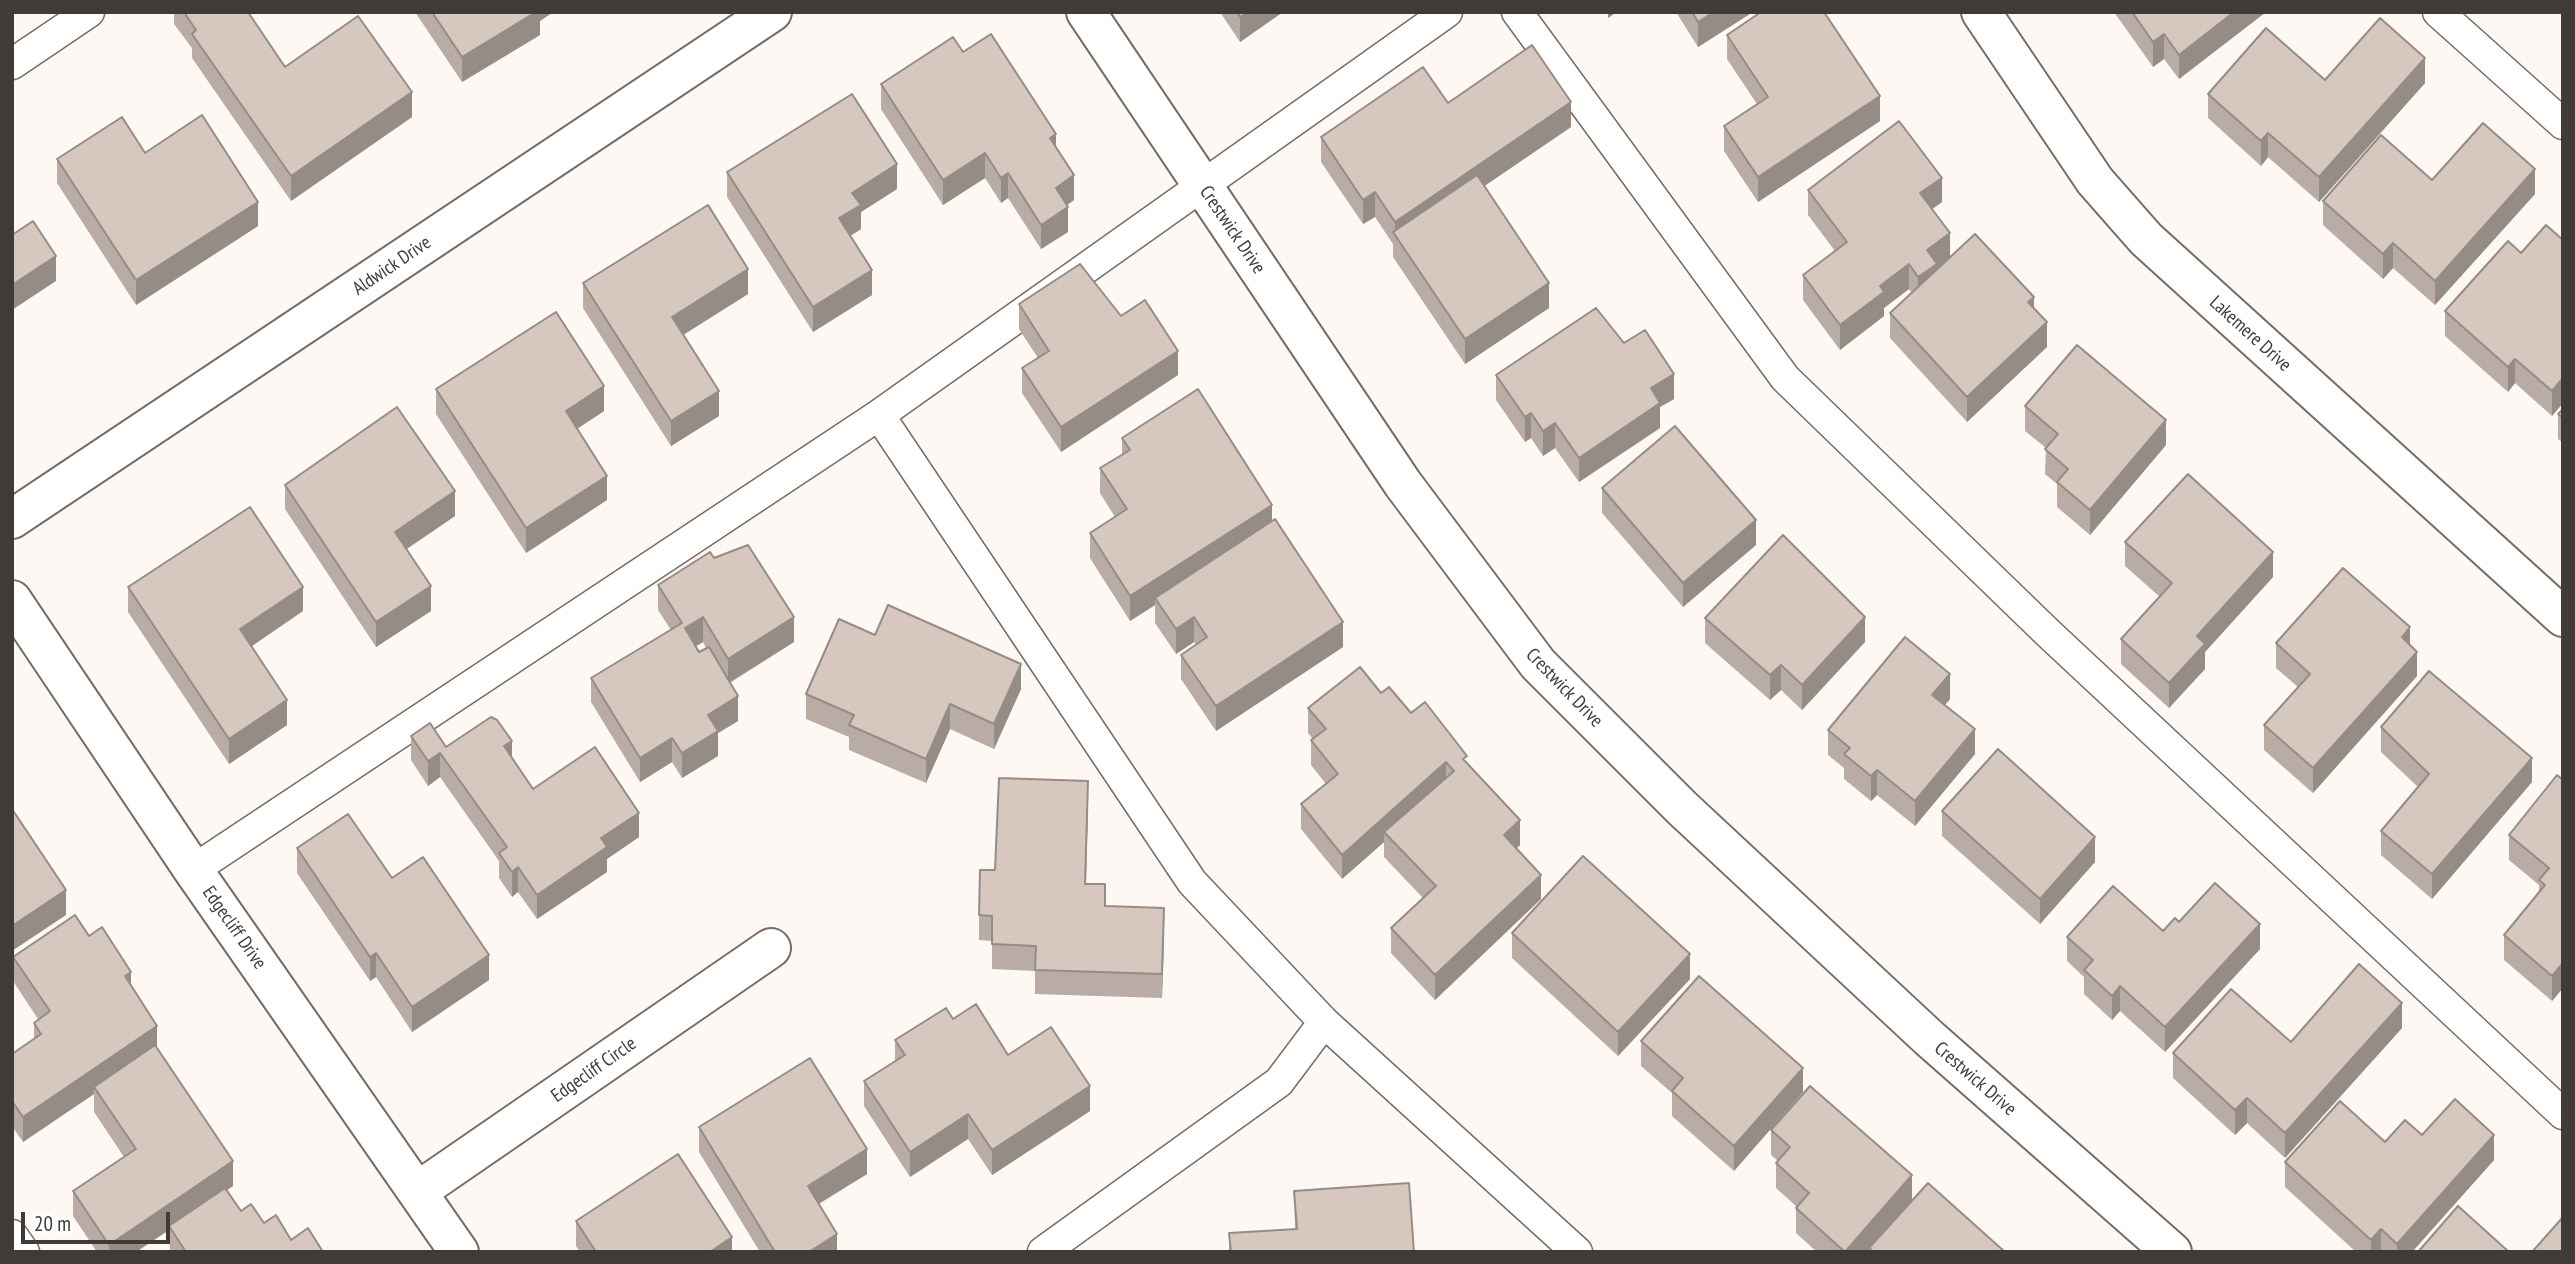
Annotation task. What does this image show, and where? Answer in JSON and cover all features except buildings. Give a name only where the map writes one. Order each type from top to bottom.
[{"type":"street","name":"Aldwick Drive","points":[[12,519],[772,12]]},
{"type":"street","name":"Crestwick Drive","points":[[1086,12],[1403,484],[1538,664],[1682,808],[1929,1038],[2172,1252]]},
{"type":"street","name":"Lakemere Drive","points":[[1981,12],[2095,181],[2147,239],[2563,617]]},
{"type":"street","name":"Edgecliff Drive","points":[[12,600],[193,870],[459,1252]]},
{"type":"street","name":"Edgecliff Circle","points":[[418,1191],[771,948]]},
{"type":"lane","points":[[12,64],[89,12]]},
{"type":"lane","points":[[193,870],[879,415],[1447,12]]},
{"type":"lane","points":[[1517,12],[1785,378],[2047,632],[2563,1115]]},
{"type":"lane","points":[[2438,12],[2563,124]]},
{"type":"lane","points":[[879,415],[1192,882],[1324,1022],[1577,1252]]},
{"type":"lane","points":[[1043,1252],[1279,1082],[1324,1022]]},
{"type":"lane","points":[[12,1235],[24,1252]]}]
